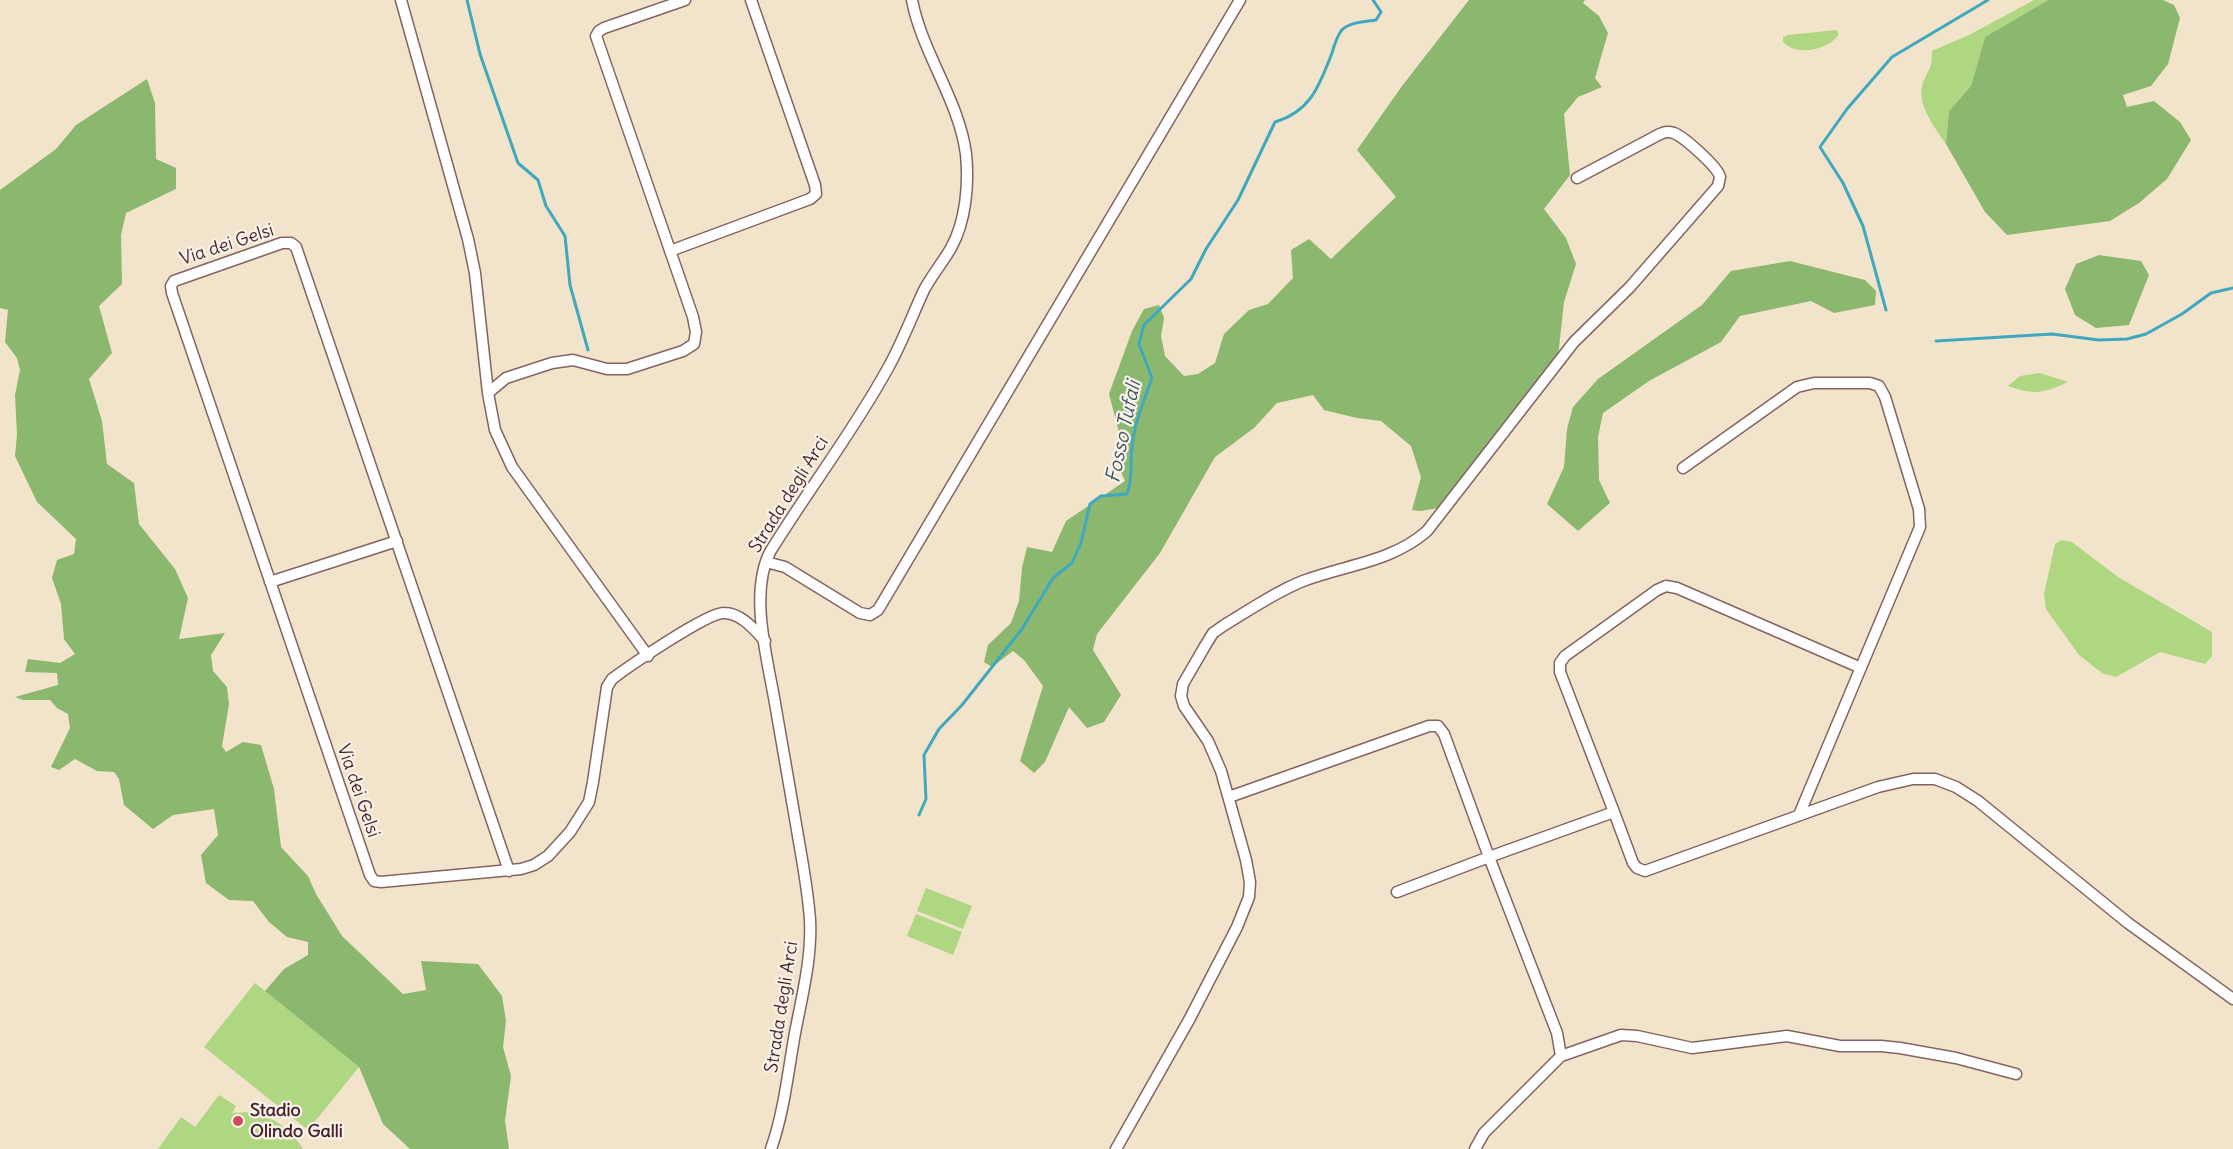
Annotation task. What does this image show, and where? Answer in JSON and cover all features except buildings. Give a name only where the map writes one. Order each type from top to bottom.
[{"type":"street","points":[[401,0],[468,239],[476,281],[488,393],[495,430],[512,467],[648,656]]},
{"type":"street","points":[[488,393],[506,378],[558,362],[573,360],[607,369],[627,369],[692,347],[696,337],[695,323],[596,36],[604,28],[685,0]]},
{"type":"street","points":[[670,251],[810,199],[816,194],[815,185],[751,0]]},
{"type":"street","name":"Strada degli Arci","points":[[771,1149],[782,1108],[802,998],[809,953],[810,927],[804,868],[765,641],[760,596],[766,562],[772,549],[889,367],[924,290],[951,248],[958,232],[967,183],[964,142],[920,28],[912,0]]},
{"type":"street","points":[[766,562],[786,567],[860,613],[870,615],[878,610],[1240,0]]},
{"type":"street","points":[[1116,1149],[1189,1020],[1238,927],[1248,902],[1250,888],[1248,868],[1229,797],[1212,748],[1184,706],[1181,696],[1183,684],[1211,636],[1222,626],[1297,583],[1389,555],[1411,544],[1427,531],[1574,342],[1630,286],[1718,186],[1720,179],[1717,168],[1678,135],[1669,132],[1660,134],[1576,178]]},
{"type":"street","name":"Via dei Gelsi","points":[[509,871],[297,250],[291,243],[282,243],[179,277],[174,281],[171,286],[270,582],[374,881],[509,871],[525,868],[543,860],[579,821],[588,802],[608,684],[614,677],[698,623],[721,613],[740,618],[765,641]]},
{"type":"street","points":[[1683,468],[1797,387],[1814,383],[1868,382],[1879,386],[1883,394],[1921,521],[1918,533],[1799,815]]},
{"type":"street","points":[[270,582],[397,541]]},
{"type":"street","points":[[1861,668],[1677,588],[1666,586],[1657,590],[1565,656],[1559,666],[1633,863],[1640,870],[1645,871],[1872,789],[1920,778],[1935,778],[1978,801],[2128,923],[2233,999]]},
{"type":"street","points":[[1229,797],[1429,726],[1436,726],[1444,734],[1557,1033],[1561,1056]]},
{"type":"street","points":[[1397,892],[1614,812]]},
{"type":"street","points":[[1475,1149],[1484,1133],[1561,1056],[1621,1035],[1637,1036],[1692,1048],[1787,1036],[1840,1046],[1900,1048],[1956,1058],[2016,1074]]},
{"type":"green space","points":[[1469,0],[1585,0],[1583,3],[1599,16],[1608,33],[1595,78],[1602,87],[1578,97],[1564,114],[1570,175],[1544,209],[1566,238],[1576,264],[1564,302],[1558,357],[1438,508],[1421,511],[1412,510],[1421,477],[1411,446],[1381,421],[1324,410],[1313,395],[1277,403],[1254,428],[1215,457],[1160,553],[1097,634],[1093,650],[1121,695],[1104,722],[1087,728],[1069,707],[1045,762],[1034,773],[1020,761],[1043,686],[1024,660],[1013,651],[992,667],[984,662],[988,645],[1011,623],[1019,601],[1022,568],[1027,547],[1052,552],[1066,521],[1125,481],[1118,465],[1120,436],[1109,394],[1132,331],[1144,309],[1159,305],[1164,318],[1161,336],[1165,356],[1184,376],[1198,374],[1215,363],[1224,334],[1249,310],[1268,304],[1293,278],[1291,250],[1309,239],[1331,259],[1396,197],[1357,150],[1402,86]]},
{"type":"green space","points":[[2034,0],[2048,0],[1985,37],[1971,86],[1949,111],[1946,144],[1932,123],[1922,99],[1921,91],[1931,65],[1932,51],[1969,35]]},
{"type":"green space","points":[[2048,0],[2163,0],[2174,5],[2180,18],[2168,64],[2151,86],[2123,95],[2127,107],[2154,101],[2180,122],[2191,140],[2167,179],[2139,203],[2110,221],[2007,235],[1985,212],[1946,144],[1949,111],[1971,86],[1985,37]]},
{"type":"green space","points":[[1836,30],[1839,34],[1834,40],[1821,48],[1796,49],[1783,42],[1783,37],[1788,35]]},
{"type":"green space","points":[[147,79],[155,103],[156,159],[176,168],[176,189],[126,213],[121,235],[122,284],[99,306],[112,353],[89,379],[102,421],[107,464],[134,483],[139,524],[175,569],[188,598],[179,639],[225,633],[211,655],[213,671],[227,687],[229,704],[222,746],[226,752],[243,742],[261,745],[274,789],[281,847],[308,876],[316,894],[342,936],[403,994],[426,990],[421,961],[478,964],[502,996],[506,1021],[503,1047],[511,1076],[505,1121],[509,1149],[410,1149],[383,1124],[359,1067],[265,991],[284,969],[308,955],[308,942],[287,937],[269,922],[253,901],[229,900],[206,883],[201,855],[218,835],[214,809],[173,815],[153,829],[124,805],[119,779],[114,772],[97,771],[75,759],[59,770],[51,767],[70,728],[68,714],[57,708],[50,700],[23,700],[15,697],[58,685],[57,673],[25,672],[28,659],[60,663],[75,654],[64,639],[61,604],[52,578],[57,560],[74,554],[76,539],[37,502],[15,456],[17,434],[15,395],[20,370],[17,358],[5,342],[8,310],[0,308],[0,190],[56,149],[76,125]]},
{"type":"green space","points":[[2099,255],[2141,261],[2149,275],[2129,325],[2096,328],[2075,315],[2065,289],[2076,264]]},
{"type":"green space","points":[[1790,261],[1865,280],[1876,291],[1875,305],[1834,313],[1811,301],[1740,316],[1721,342],[1649,381],[1603,413],[1598,437],[1599,480],[1610,503],[1578,531],[1547,504],[1564,467],[1567,429],[1573,407],[1598,379],[1702,305],[1731,271]]},
{"type":"green space","points":[[2040,373],[2068,382],[2038,392],[2008,386],[2020,376]]},
{"type":"green space","points":[[2062,540],[2072,542],[2118,577],[2212,632],[2212,656],[2205,664],[2160,652],[2116,677],[2102,673],[2079,655],[2046,609],[2044,594],[2055,544]]},
{"type":"green space","points":[[926,888],[972,906],[963,929],[917,911]]},
{"type":"green space","points":[[916,914],[962,932],[953,955],[907,936]]},
{"type":"green space","points":[[255,983],[359,1067],[308,1130],[204,1047]]},
{"type":"green space","name":"Stadio Olindo Galli","points":[[219,1095],[236,1106],[232,1113],[250,1112],[254,1106],[263,1109],[261,1115],[285,1128],[303,1149],[158,1149],[181,1117],[195,1127]]},
{"type":"waterway","points":[[467,0],[480,54],[518,163],[538,180],[546,206],[565,236],[570,285],[588,350]]},
{"type":"waterway","name":"Fosso Tufali","points":[[919,815],[926,799],[924,755],[939,729],[962,705],[1022,629],[1053,578],[1072,563],[1081,543],[1090,504],[1101,496],[1127,494],[1135,430],[1152,378],[1139,344],[1144,325],[1191,279],[1206,249],[1238,200],[1275,122],[1297,111],[1312,96],[1323,76],[1341,31],[1352,24],[1376,20],[1381,12],[1373,0]]},
{"type":"waterway","points":[[1886,310],[1863,226],[1843,183],[1820,147],[1847,109],[1892,57],[1988,0]]},
{"type":"waterway","points":[[1936,341],[2052,334],[2099,340],[2127,339],[2146,334],[2182,314],[2211,293],[2233,288]]},
{"type":"place","name":"Stadio Olindo Galli","points":[[238,1121]]}]
